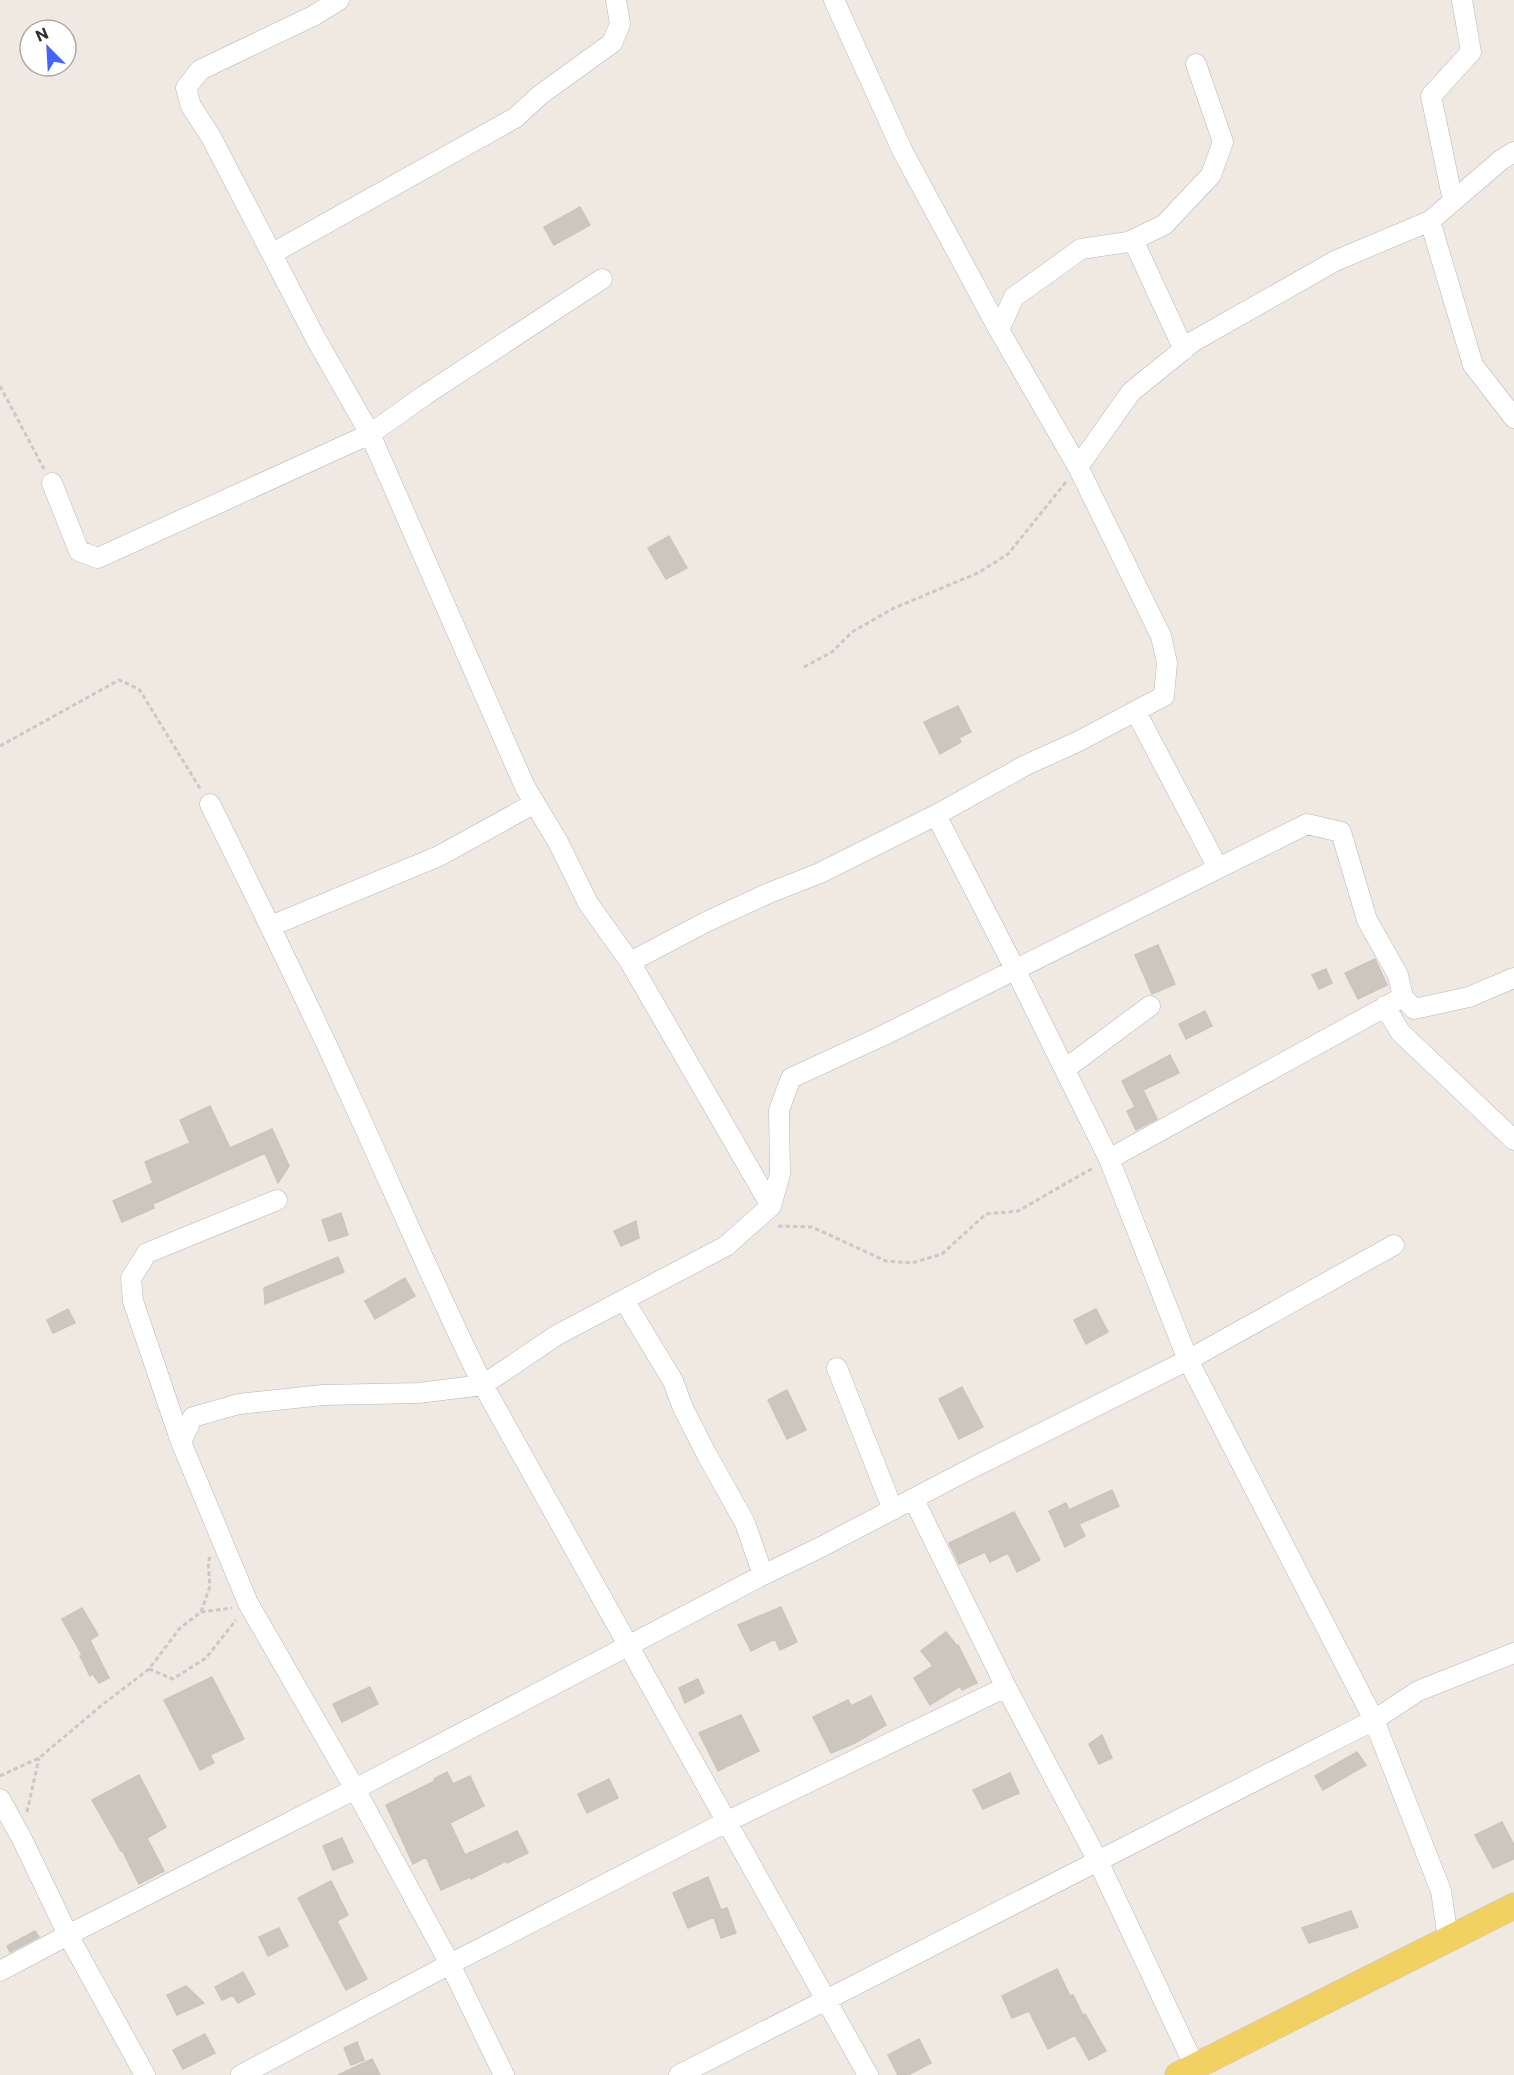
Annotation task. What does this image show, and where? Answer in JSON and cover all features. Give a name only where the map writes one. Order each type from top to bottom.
[{"type":"main road","points":[[1186,2071],[1514,1906]]},
{"type":"street","points":[[339,0],[313,16],[200,70],[186,88],[191,106],[211,136],[316,339],[370,434],[535,803],[558,842],[588,903],[630,962],[771,1206]]},
{"type":"street","points":[[273,253],[515,118],[540,95],[612,43],[620,24],[616,0]]},
{"type":"street","points":[[630,962],[706,922],[820,873],[1164,696],[1167,663],[1161,636],[1078,467],[999,330],[903,152],[834,0]]},
{"type":"street","points":[[1454,201],[1431,96],[1471,52],[1462,0]]},
{"type":"street","points":[[999,330],[1014,297],[1082,249],[1133,240],[1164,225],[1211,175],[1223,142],[1196,64]]},
{"type":"street","points":[[1078,467],[1131,392],[1194,341],[1335,261],[1430,221],[1501,160],[1514,152]]},
{"type":"street","points":[[1430,221],[1473,365],[1514,418]]},
{"type":"street","points":[[1133,240],[1184,350]]},
{"type":"street","points":[[52,483],[79,551],[98,558],[370,434],[425,395],[602,279]]},
{"type":"street","points":[[1136,712],[1218,868]]},
{"type":"street","points":[[271,926],[439,856],[535,803]]},
{"type":"street","points":[[210,804],[271,926],[410,1226],[449,1316],[483,1385],[867,2075]]},
{"type":"street","points":[[936,815],[1108,1159],[1188,1360],[1374,1720],[1441,1891],[1448,1939]]},
{"type":"street","points":[[181,1442],[193,1417],[239,1404],[323,1395],[418,1393],[483,1385],[557,1335],[726,1245],[771,1206],[780,1174],[779,1110],[791,1078],[1307,824],[1341,832],[1366,920],[1398,975],[1403,997],[1414,1009],[1469,997],[1514,978]]},
{"type":"street","points":[[1108,1159],[1403,997]]},
{"type":"street","points":[[1065,1069],[1150,1006]]},
{"type":"street","points":[[1385,1006],[1400,1032],[1514,1140]]},
{"type":"street","points":[[277,1200],[147,1253],[131,1278],[133,1302],[181,1442],[219,1534],[244,1609],[354,1789],[450,1964],[504,2075]]},
{"type":"street","points":[[0,1971],[763,1575],[1188,1360],[1394,1245]]},
{"type":"street","points":[[624,1300],[674,1381],[683,1408],[745,1523],[763,1575]]},
{"type":"street","points":[[837,1368],[893,1510]]},
{"type":"street","points":[[914,1500],[1006,1687],[1098,1861],[1186,2071]]},
{"type":"street","points":[[679,2075],[1374,1720],[1418,1691],[1514,1653]]},
{"type":"street","points":[[241,2075],[726,1822],[1006,1687]]},
{"type":"street","points":[[0,1799],[68,1935],[145,2075]]},
{"type":"path","points":[[0,386],[52,483]]},
{"type":"path","points":[[804,667],[832,652],[852,632],[894,608],[978,573],[1008,554],[1078,467]]},
{"type":"path","points":[[0,746],[119,680],[139,689],[210,804]]},
{"type":"path","points":[[749,1225],[812,1227],[886,1261],[912,1263],[942,1254],[986,1214],[1018,1211],[1108,1159]]},
{"type":"path","points":[[201,1612],[210,1586],[208,1562],[219,1534]]},
{"type":"path","points":[[0,1776],[39,1758],[149,1669],[180,1628],[201,1612],[244,1609]]},
{"type":"path","points":[[149,1669],[173,1679],[206,1658],[244,1609]]},
{"type":"path","points":[[22,1839],[39,1758]]},
{"type":"building","points":[[580,207],[590,225],[554,245],[544,227]]},
{"type":"building","points":[[669,536],[687,568],[666,579],[648,548]]},
{"type":"building","points":[[958,706],[971,732],[959,738],[961,742],[940,754],[924,722]]},
{"type":"building","points":[[1158,945],[1175,984],[1152,994],[1135,955]]},
{"type":"building","points":[[1375,959],[1387,985],[1358,999],[1345,973]]},
{"type":"building","points":[[1326,969],[1332,983],[1319,989],[1312,975]]},
{"type":"building","points":[[1205,1011],[1212,1026],[1186,1039],[1179,1024]]},
{"type":"building","points":[[1170,1055],[1179,1073],[1143,1090],[1157,1119],[1136,1130],[1127,1111],[1135,1107],[1122,1081]]},
{"type":"building","points":[[210,1106],[230,1148],[272,1129],[289,1166],[278,1183],[265,1153],[153,1204],[154,1208],[122,1222],[113,1201],[153,1183],[145,1162],[190,1143],[180,1120]]},
{"type":"building","points":[[341,1213],[348,1235],[329,1241],[322,1220]]},
{"type":"building","points":[[636,1221],[639,1238],[621,1246],[614,1231]]},
{"type":"building","points":[[338,1257],[344,1272],[265,1304],[264,1288]]},
{"type":"building","points":[[405,1278],[415,1296],[375,1319],[365,1301]]},
{"type":"building","points":[[68,1309],[75,1323],[53,1333],[47,1320]]},
{"type":"building","points":[[1096,1309],[1108,1332],[1086,1344],[1074,1320]]},
{"type":"building","points":[[962,1387],[983,1427],[959,1439],[939,1399]]},
{"type":"building","points":[[787,1390],[806,1430],[787,1439],[768,1400]]},
{"type":"building","points":[[1112,1490],[1119,1506],[1079,1524],[1085,1536],[1065,1547],[1049,1511],[1066,1503],[1069,1510]]},
{"type":"building","points":[[1014,1512],[1040,1560],[1017,1572],[1008,1553],[990,1562],[985,1552],[959,1564],[949,1543]]},
{"type":"building","points":[[781,1607],[797,1642],[780,1650],[775,1639],[751,1651],[738,1625]]},
{"type":"building","points":[[82,1608],[98,1635],[90,1640],[109,1678],[99,1683],[93,1674],[90,1676],[80,1656],[82,1655],[62,1619]]},
{"type":"building","points":[[946,1632],[958,1645],[977,1683],[962,1690],[960,1686],[930,1705],[914,1678],[933,1666],[921,1651]]},
{"type":"building","points":[[212,1677],[244,1739],[210,1755],[214,1763],[200,1770],[164,1700]]},
{"type":"building","points":[[698,1679],[704,1693],[685,1703],[679,1688]]},
{"type":"building","points":[[370,1687],[378,1704],[342,1722],[333,1704]]},
{"type":"building","points":[[871,1696],[886,1725],[855,1743],[831,1753],[813,1717],[848,1700],[851,1706]]},
{"type":"building","points":[[741,1715],[759,1751],[718,1771],[699,1733]]},
{"type":"building","points":[[1102,1735],[1112,1758],[1099,1764],[1089,1744]]},
{"type":"building","points":[[1357,1752],[1366,1765],[1323,1790],[1315,1776]]},
{"type":"building","points":[[447,1772],[453,1784],[470,1776],[484,1806],[450,1823],[465,1855],[517,1831],[528,1853],[441,1890],[426,1857],[413,1864],[386,1805],[435,1781],[434,1779]]},
{"type":"building","points":[[1010,1773],[1019,1793],[983,1809],[973,1790]]},
{"type":"building","points":[[139,1775],[166,1827],[147,1838],[164,1871],[139,1884],[92,1800]]},
{"type":"building","points":[[609,1779],[618,1798],[587,1813],[578,1794]]},
{"type":"building","points":[[1502,1822],[1514,1845],[1514,1859],[1493,1868],[1475,1835]]},
{"type":"building","points":[[342,1838],[353,1862],[333,1870],[323,1846]]},
{"type":"building","points":[[708,1877],[721,1910],[727,1908],[736,1933],[721,1938],[714,1917],[688,1928],[673,1893]]},
{"type":"building","points":[[331,1881],[348,1915],[337,1921],[367,1979],[346,1990],[298,1898]]},
{"type":"building","points":[[1351,1911],[1358,1927],[1309,1943],[1302,1928]]},
{"type":"building","points":[[279,1928],[288,1946],[268,1956],[259,1937]]},
{"type":"building","points":[[35,1931],[39,1937],[10,1952],[7,1946]]},
{"type":"building","points":[[1057,1969],[1070,1996],[1073,1995],[1106,2051],[1089,2060],[1075,2035],[1048,2049],[1029,2011],[1012,2018],[1002,1996]]},
{"type":"building","points":[[243,1972],[255,1994],[238,2003],[233,1995],[222,2000],[215,1987]]},
{"type":"building","points":[[186,1986],[204,2003],[177,2015],[167,1995]]},
{"type":"building","points":[[205,2034],[215,2053],[183,2069],[173,2050]]},
{"type":"building","points":[[919,2039],[931,2063],[908,2075],[898,2075],[888,2055]]},
{"type":"building","points":[[357,2042],[364,2060],[351,2065],[344,2048]]},
{"type":"building","points":[[372,2059],[380,2075],[338,2075]]}]
